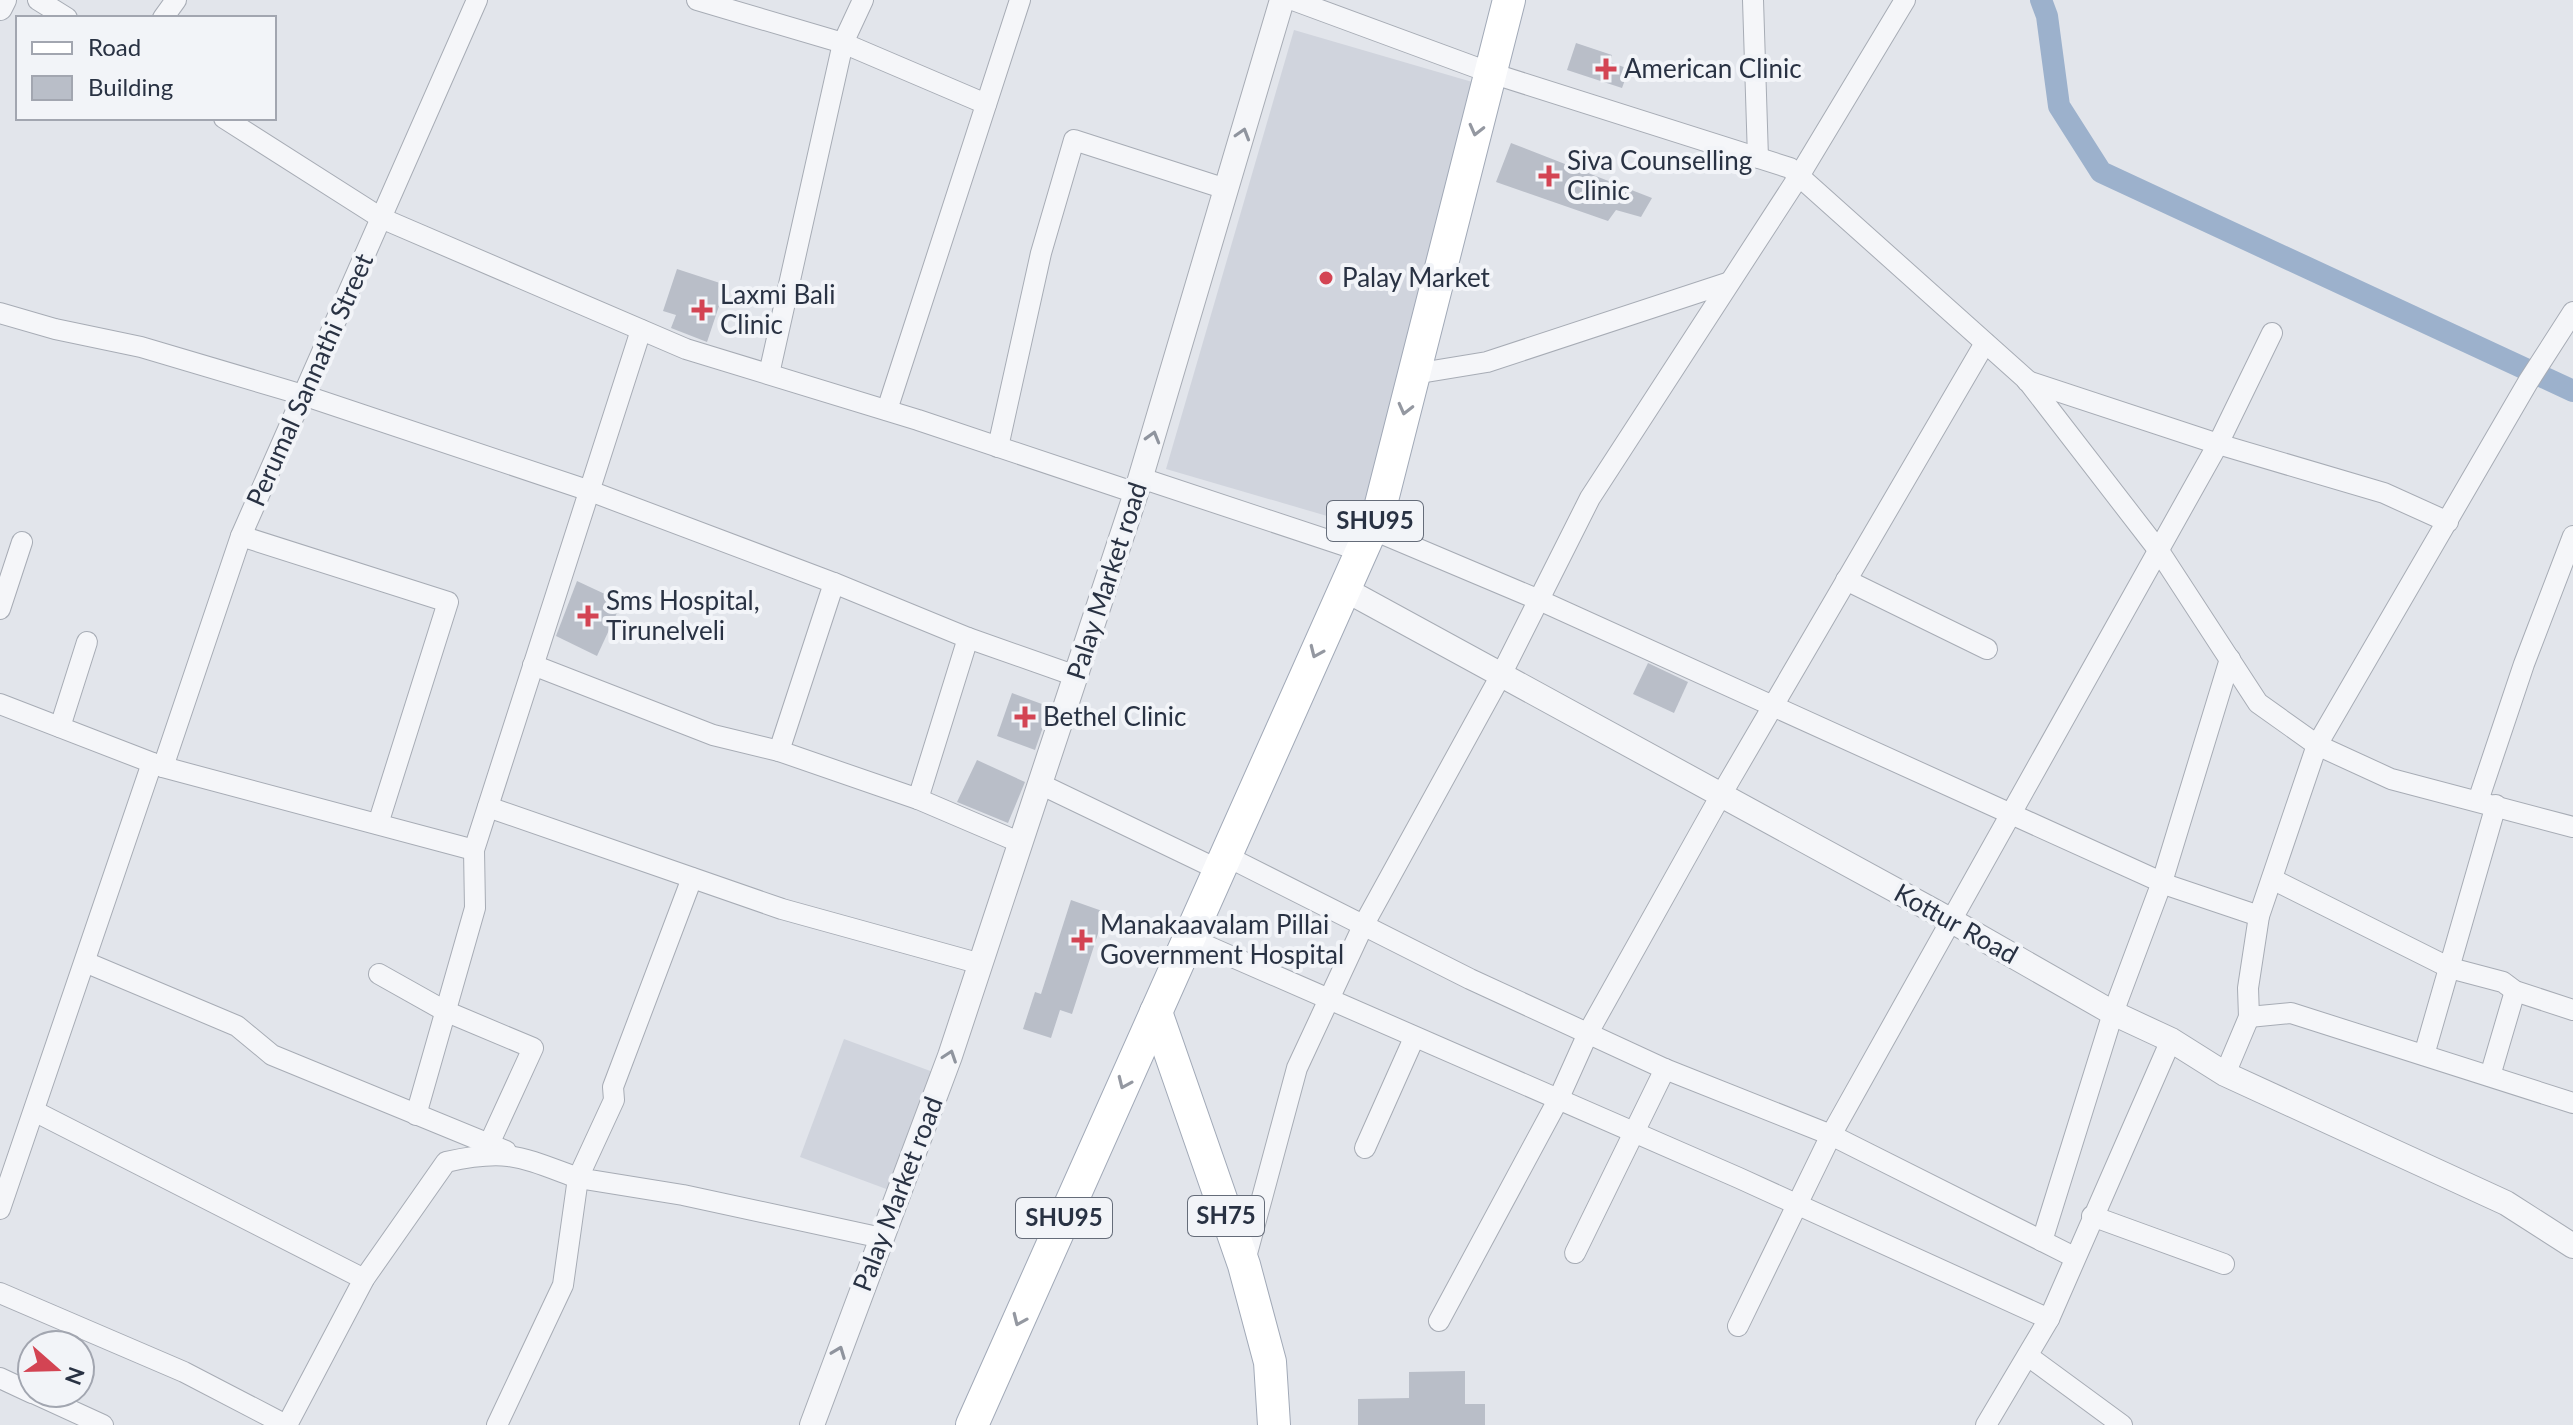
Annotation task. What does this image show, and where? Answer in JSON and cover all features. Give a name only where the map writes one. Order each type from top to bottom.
[{"type":"main road","name":"SHU95","points":[[972,1425],[1366,540],[1414,374],[1509,0]]},
{"type":"main road","name":"SH75","points":[[1156,1012],[1244,1265],[1270,1362],[1274,1425]]},
{"type":"street","points":[[0,8],[4,0]]},
{"type":"street","points":[[38,0],[64,16]]},
{"type":"street","name":"Perumal Sannathi Street","points":[[0,1209],[85,962],[241,536],[477,0]]},
{"type":"street","points":[[697,0],[843,43],[986,104]]},
{"type":"street","points":[[769,374],[843,43],[863,0]]},
{"type":"street","points":[[887,410],[1020,0]]},
{"type":"street","name":"Palay Market road","points":[[812,1425],[981,964],[1139,486],[1282,0]]},
{"type":"street","points":[[1293,0],[1491,73],[1790,168],[2027,380],[2159,551],[2258,703],[2317,745],[2391,779],[2573,827]]},
{"type":"street","points":[[1753,0],[1758,158]]},
{"type":"street","points":[[1244,1265],[1297,1068],[1363,926],[1501,675],[1590,498],[1799,176],[1905,0]]},
{"type":"street","points":[[227,120],[381,218],[686,349],[998,447],[1139,486],[1366,540],[1539,600],[2162,882],[2259,916]]},
{"type":"street","points":[[998,447],[1041,253],[1074,140],[1226,189]]},
{"type":"street","points":[[1414,374],[1487,362],[1727,283]]},
{"type":"street","points":[[0,313],[55,329],[141,347],[303,395],[590,491],[834,583],[968,638],[1076,676]]},
{"type":"street","points":[[2225,1074],[2249,1017],[2248,988],[2259,916],[2317,745],[2528,382],[2568,320]]},
{"type":"street","points":[[416,1115],[475,908],[474,850],[641,330]]},
{"type":"street","points":[[1738,1326],[1795,1203],[1831,1135],[2218,444],[2272,333]]},
{"type":"street","points":[[1439,1321],[1558,1100],[1589,1031],[1721,795],[1985,343]]},
{"type":"street","points":[[2027,380],[2218,444],[2384,493],[2448,522]]},
{"type":"street","points":[[241,536],[448,602],[378,824]]},
{"type":"street","points":[[2424,1055],[2450,968],[2487,803],[2524,664],[2573,536]]},
{"type":"street","points":[[0,609],[22,542]]},
{"type":"street","points":[[1846,580],[1987,649]]},
{"type":"street","points":[[779,751],[834,583]]},
{"type":"street","name":"Kottur Road","points":[[1344,589],[1952,921],[2113,1013],[2171,1040],[2225,1074],[2506,1203],[2573,1246]]},
{"type":"street","points":[[918,799],[968,638]]},
{"type":"street","points":[[60,727],[87,642]]},
{"type":"street","points":[[2042,1241],[2113,1013],[2162,882],[2230,659]]},
{"type":"street","points":[[533,665],[713,735],[779,751],[918,799],[1021,843]]},
{"type":"street","points":[[0,704],[158,765],[474,850]]},
{"type":"street","points":[[1040,784],[1363,926],[1665,1069],[1831,1135],[2074,1257]]},
{"type":"street","points":[[488,807],[782,909],[981,964]]},
{"type":"street","points":[[497,1425],[563,1285],[578,1178],[614,1100],[613,1087],[692,878]]},
{"type":"street","points":[[2272,879],[2450,968],[2503,982],[2515,991],[2573,1010]]},
{"type":"street","points":[[1189,938],[1329,1002],[1795,1203],[2049,1319]]},
{"type":"street","points":[[85,962],[237,1026],[272,1055],[578,1178],[683,1195],[882,1238]]},
{"type":"street","points":[[379,974],[445,1011],[533,1048],[489,1144]]},
{"type":"street","points":[[2490,1076],[2515,991]]},
{"type":"street","points":[[2249,1017],[2291,1013],[2573,1103]]},
{"type":"street","points":[[1365,1148],[1414,1038]]},
{"type":"street","points":[[1986,1425],[2049,1319],[2171,1040]]},
{"type":"street","points":[[1575,1253],[1665,1069]]},
{"type":"street","points":[[34,1111],[364,1279]]},
{"type":"street","points":[[0,1293],[184,1372],[287,1425],[364,1279],[446,1162],[477,1155],[513,1154]]},
{"type":"street","points":[[2092,1216],[2224,1264]]},
{"type":"street","points":[[2028,1356],[2122,1425]]},
{"type":"street","points":[[68,1409],[103,1425]]},
{"type":"shaded area","name":"Palay Market","points":[[1294,30],[1486,86],[1358,525],[1166,469]]},
{"type":"shaded area","points":[[844,1039],[933,1072],[889,1190],[800,1157]]},
{"type":"building","points":[[1576,43],[1612,55],[1610,62],[1629,69],[1622,88],[1567,70]]},
{"type":"building","points":[[1511,143],[1652,198],[1641,217],[1616,210],[1608,221],[1496,182]]},
{"type":"building","points":[[677,269],[726,285],[707,342],[671,328],[676,315],[663,311]]},
{"type":"building","points":[[577,581],[622,602],[597,656],[556,636]]},
{"type":"building","points":[[1648,663],[1688,682],[1674,713],[1633,694]]},
{"type":"building","points":[[1012,693],[1050,707],[1035,750],[997,736]]},
{"type":"building","points":[[977,760],[1025,782],[1008,823],[957,802]]},
{"type":"building","points":[[1071,900],[1105,912],[1072,1014],[1060,1010],[1051,1038],[1023,1029],[1035,992],[1041,994]]},
{"type":"building","points":[[1465,1371],[1465,1404],[1485,1404],[1485,1425],[1358,1425],[1358,1399],[1409,1398],[1409,1372]]},
{"type":"waterway","points":[[2041,0],[2047,16],[2059,106],[2101,172],[2573,391]]},
{"type":"place","name":"American Clinic","points":[[1606,69]]},
{"type":"place","name":"Siva Counselling Clinic","points":[[1549,176]]},
{"type":"place","name":"Palay Market","points":[[1326,278]]},
{"type":"place","name":"Laxmi Bali Clinic","points":[[702,310]]},
{"type":"place","name":"Sms Hospital, Tirunelveli","points":[[588,616]]},
{"type":"place","name":"Bethel Clinic","points":[[1025,717]]},
{"type":"place","name":"Manakaavalam Pillai Government Hospital","points":[[1082,940]]}]
